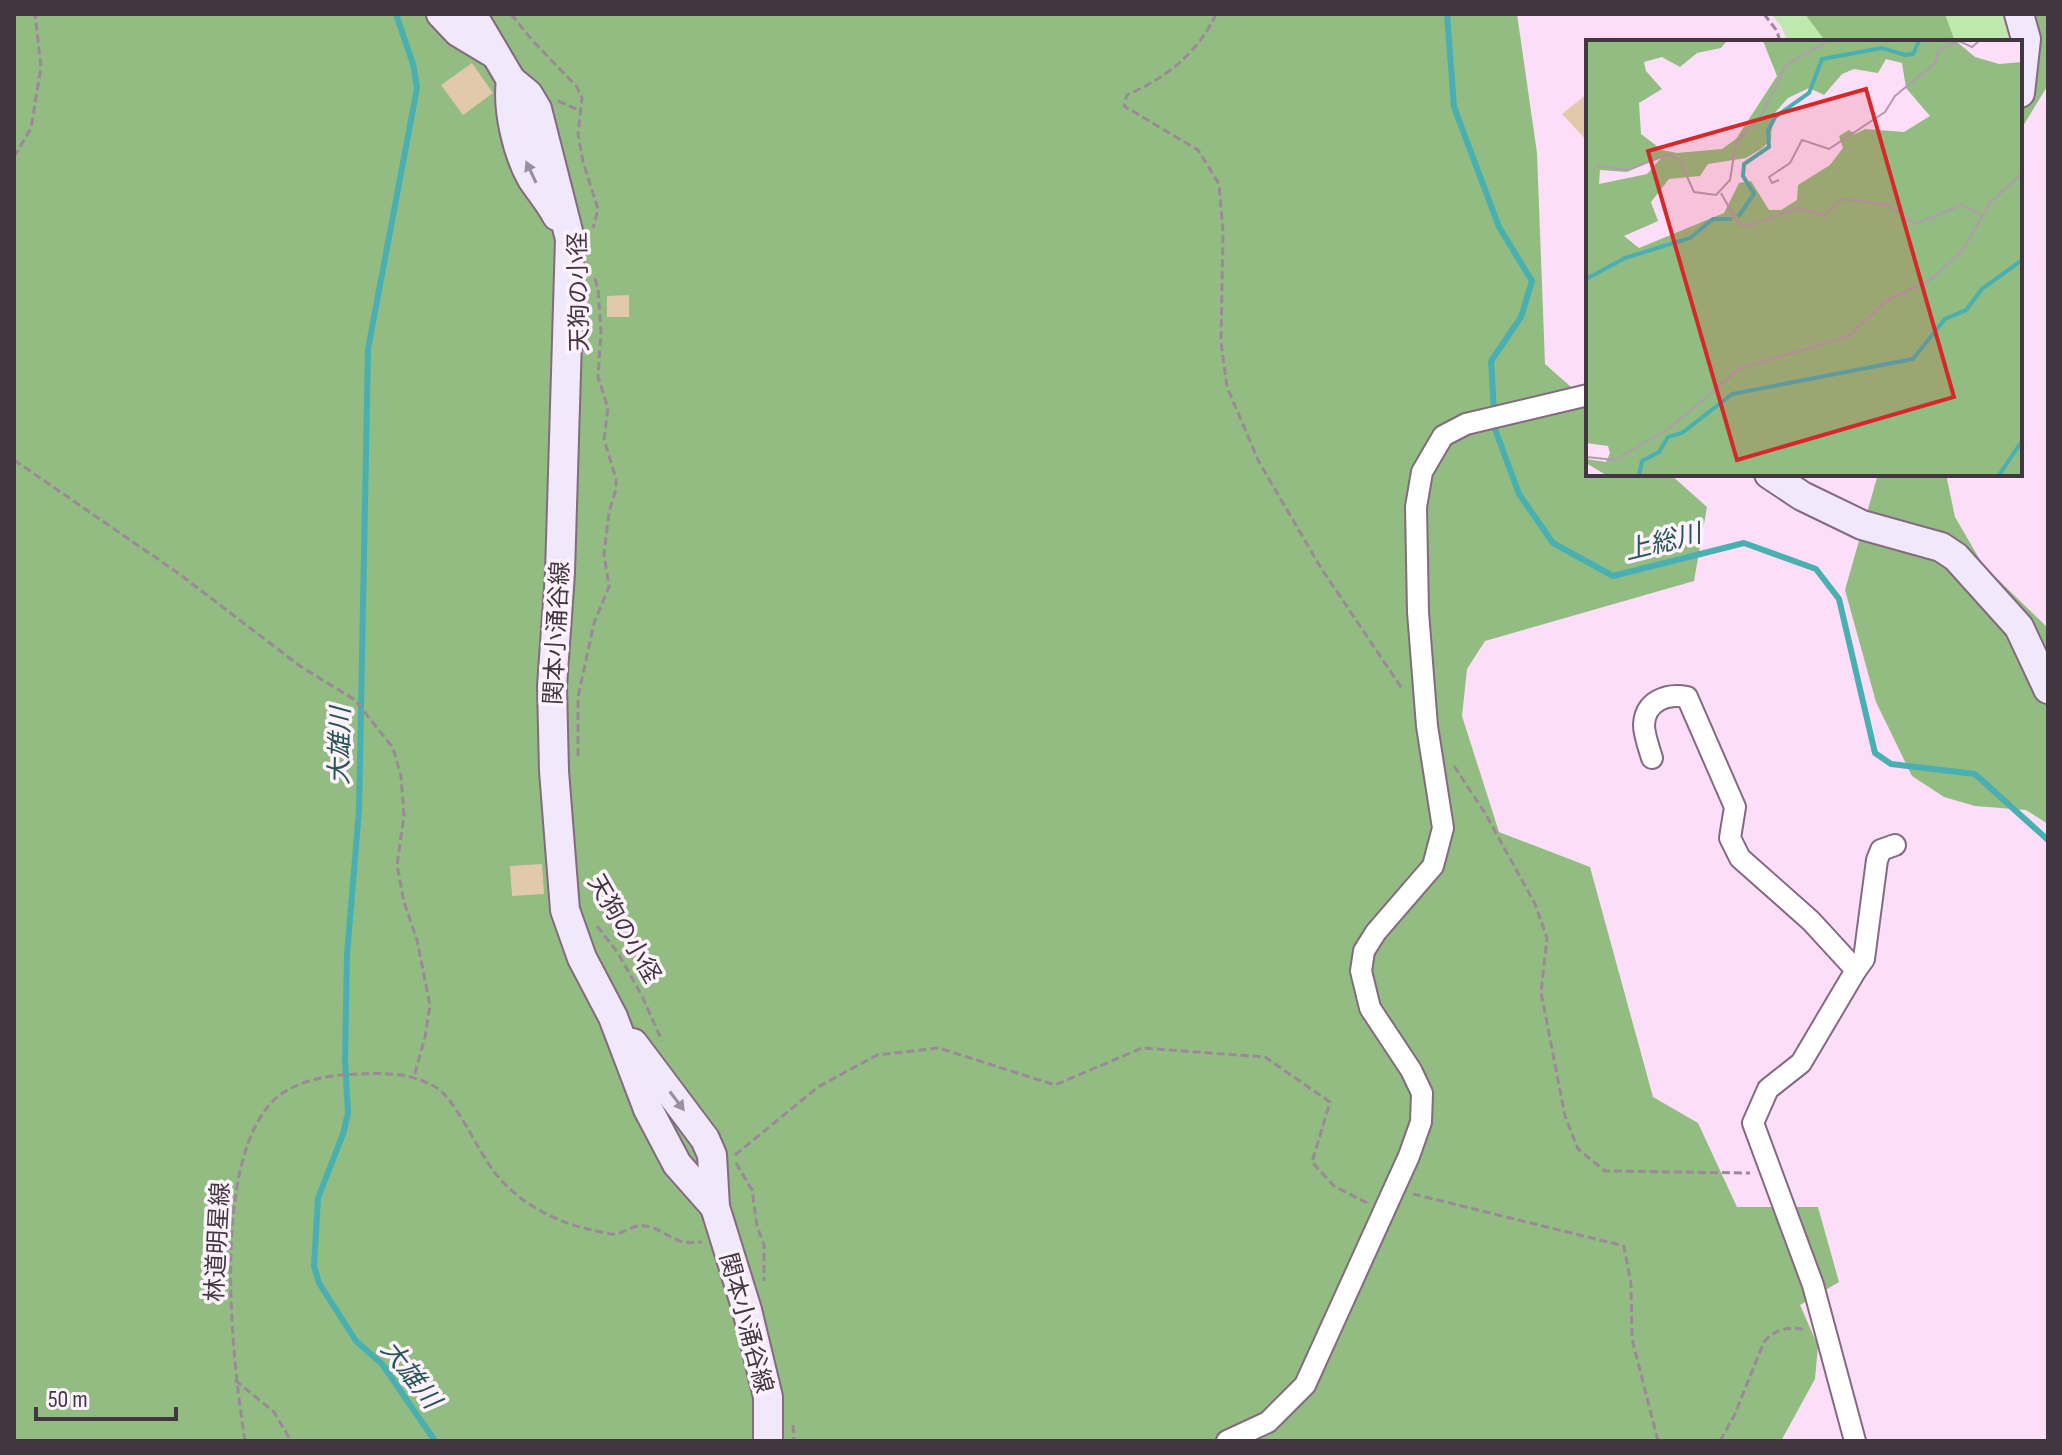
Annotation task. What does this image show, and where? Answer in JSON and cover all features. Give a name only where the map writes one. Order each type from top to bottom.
[{"type":"main road","name":"関本小涌谷線","points":[[441,14],[458,32],[493,54]]},
{"type":"main road","name":"関本小涌谷線","points":[[472,14],[493,54],[537,109],[580,236],[552,686],[554,771],[565,910],[582,958],[613,1017],[705,1139],[712,1155],[715,1207],[747,1310],[768,1397],[768,1441]]},
{"type":"main road","points":[[2019,14],[2026,39],[2022,75]]},
{"type":"main road","points":[[1772,476],[1802,496],[1862,525],[1941,547],[1956,557],[2019,627],[2048,689]]},
{"type":"street","points":[[1227,1441],[1268,1422],[1305,1385],[1421,1122],[1422,1093],[1411,1070],[1370,1008],[1361,971],[1364,951],[1376,932],[1433,866],[1443,828],[1427,726],[1418,612],[1416,507],[1422,472],[1443,436],[1466,424],[1586,395]]},
{"type":"street","points":[[1652,758],[1644,727],[1647,710],[1660,699],[1673,694],[1687,697],[1735,807],[1730,838],[1740,858],[1811,921],[1856,970]]},
{"type":"street","points":[[1855,1441],[1813,1285],[1753,1123],[1768,1089],[1801,1063],[1864,959],[1877,860],[1881,850],[1895,845]]},
{"type":"path","points":[[14,157],[31,128],[41,67],[35,14]]},
{"type":"path","name":"天狗の小径","points":[[511,14],[577,87],[582,98],[578,134],[598,209],[580,236]]},
{"type":"path","points":[[1216,14],[1192,53],[1154,83],[1127,95],[1124,106],[1198,150],[1219,184],[1223,232],[1221,342],[1227,387],[1259,462],[1321,568],[1427,726]]},
{"type":"path","points":[[1764,14],[1777,31],[1779,40]]},
{"type":"path","name":"天狗の小径","points":[[577,764],[580,749],[578,697],[594,623],[609,587],[604,554],[609,512],[616,489],[604,439],[608,408],[598,377],[601,332],[594,274]]},
{"type":"path","points":[[14,460],[178,573],[300,666],[355,700],[393,748],[401,776],[404,816],[397,865],[430,1005],[414,1077]]},
{"type":"path","points":[[1452,763],[1485,813],[1535,904],[1547,938],[1541,992],[1565,1116],[1578,1149],[1605,1171],[1774,1173]]},
{"type":"path","name":"天狗の小径","points":[[592,919],[618,953],[642,996],[666,1050]]},
{"type":"path","points":[[767,1294],[764,1245],[757,1226],[752,1190],[733,1156],[818,1087],[877,1055],[939,1048],[1055,1085],[1142,1048],[1265,1057],[1330,1102],[1312,1162],[1334,1186],[1382,1212]]},
{"type":"path","name":"林道明星線","points":[[245,1441],[235,1380],[232,1313],[235,1186],[253,1130],[275,1099],[299,1085],[323,1077],[379,1073],[414,1077],[440,1090],[489,1165],[508,1188],[539,1210],[579,1227],[615,1234],[646,1225],[683,1242],[724,1243]]},
{"type":"path","points":[[1394,1189],[1624,1246],[1631,1284],[1632,1339],[1658,1441]]},
{"type":"path","points":[[1720,1441],[1734,1416],[1764,1342],[1772,1333],[1795,1328],[1826,1338]]},
{"type":"path","points":[[235,1380],[274,1412],[291,1441]]},
{"type":"path","points":[[792,1414],[794,1441]]},
{"type":"green space","points":[[14,14],[1517,14],[1537,153],[1545,364],[1586,400],[1586,476],[1672,476],[1707,507],[1694,581],[1485,641],[1467,669],[1462,716],[1499,832],[1590,867],[1653,1097],[1698,1123],[1737,1207],[1818,1207],[1839,1282],[1800,1305],[1818,1346],[1815,1379],[1781,1441],[14,1441]]},
{"type":"green space","points":[[1771,14],[2008,14],[2013,40],[1787,40]]},
{"type":"green space","points":[[1805,14],[1945,14],[1954,40],[1824,40]]},
{"type":"green space","points":[[2008,14],[2048,14],[2048,85],[2022,128],[2022,40],[2019,40]]},
{"type":"green space","points":[[1877,476],[1946,476],[1955,517],[1983,565],[2048,628],[2048,824],[2026,810],[1975,806],[1944,797],[1912,776],[1876,702],[1845,590]]},
{"type":"building","points":[[472,63],[493,93],[463,115],[441,85]]},
{"type":"building","points":[[1586,95],[1586,140],[1562,114]]},
{"type":"building","points":[[629,295],[629,317],[607,317],[607,296]]},
{"type":"building","points":[[542,864],[544,894],[512,896],[510,866]]},
{"type":"waterway","name":"大雄川","points":[[396,14],[413,64],[417,88],[368,349],[359,810],[347,955],[345,1060],[348,1113],[318,1198],[314,1266],[319,1283],[356,1341],[382,1364],[435,1441]]},
{"type":"waterway","name":"上総川","points":[[1447,14],[1454,107],[1499,227],[1532,281],[1521,317],[1491,361],[1495,429],[1519,494],[1553,543],[1613,576],[1744,543],[1816,569],[1839,599],[1875,753],[1891,764],[1975,774],[2048,840]]}]
